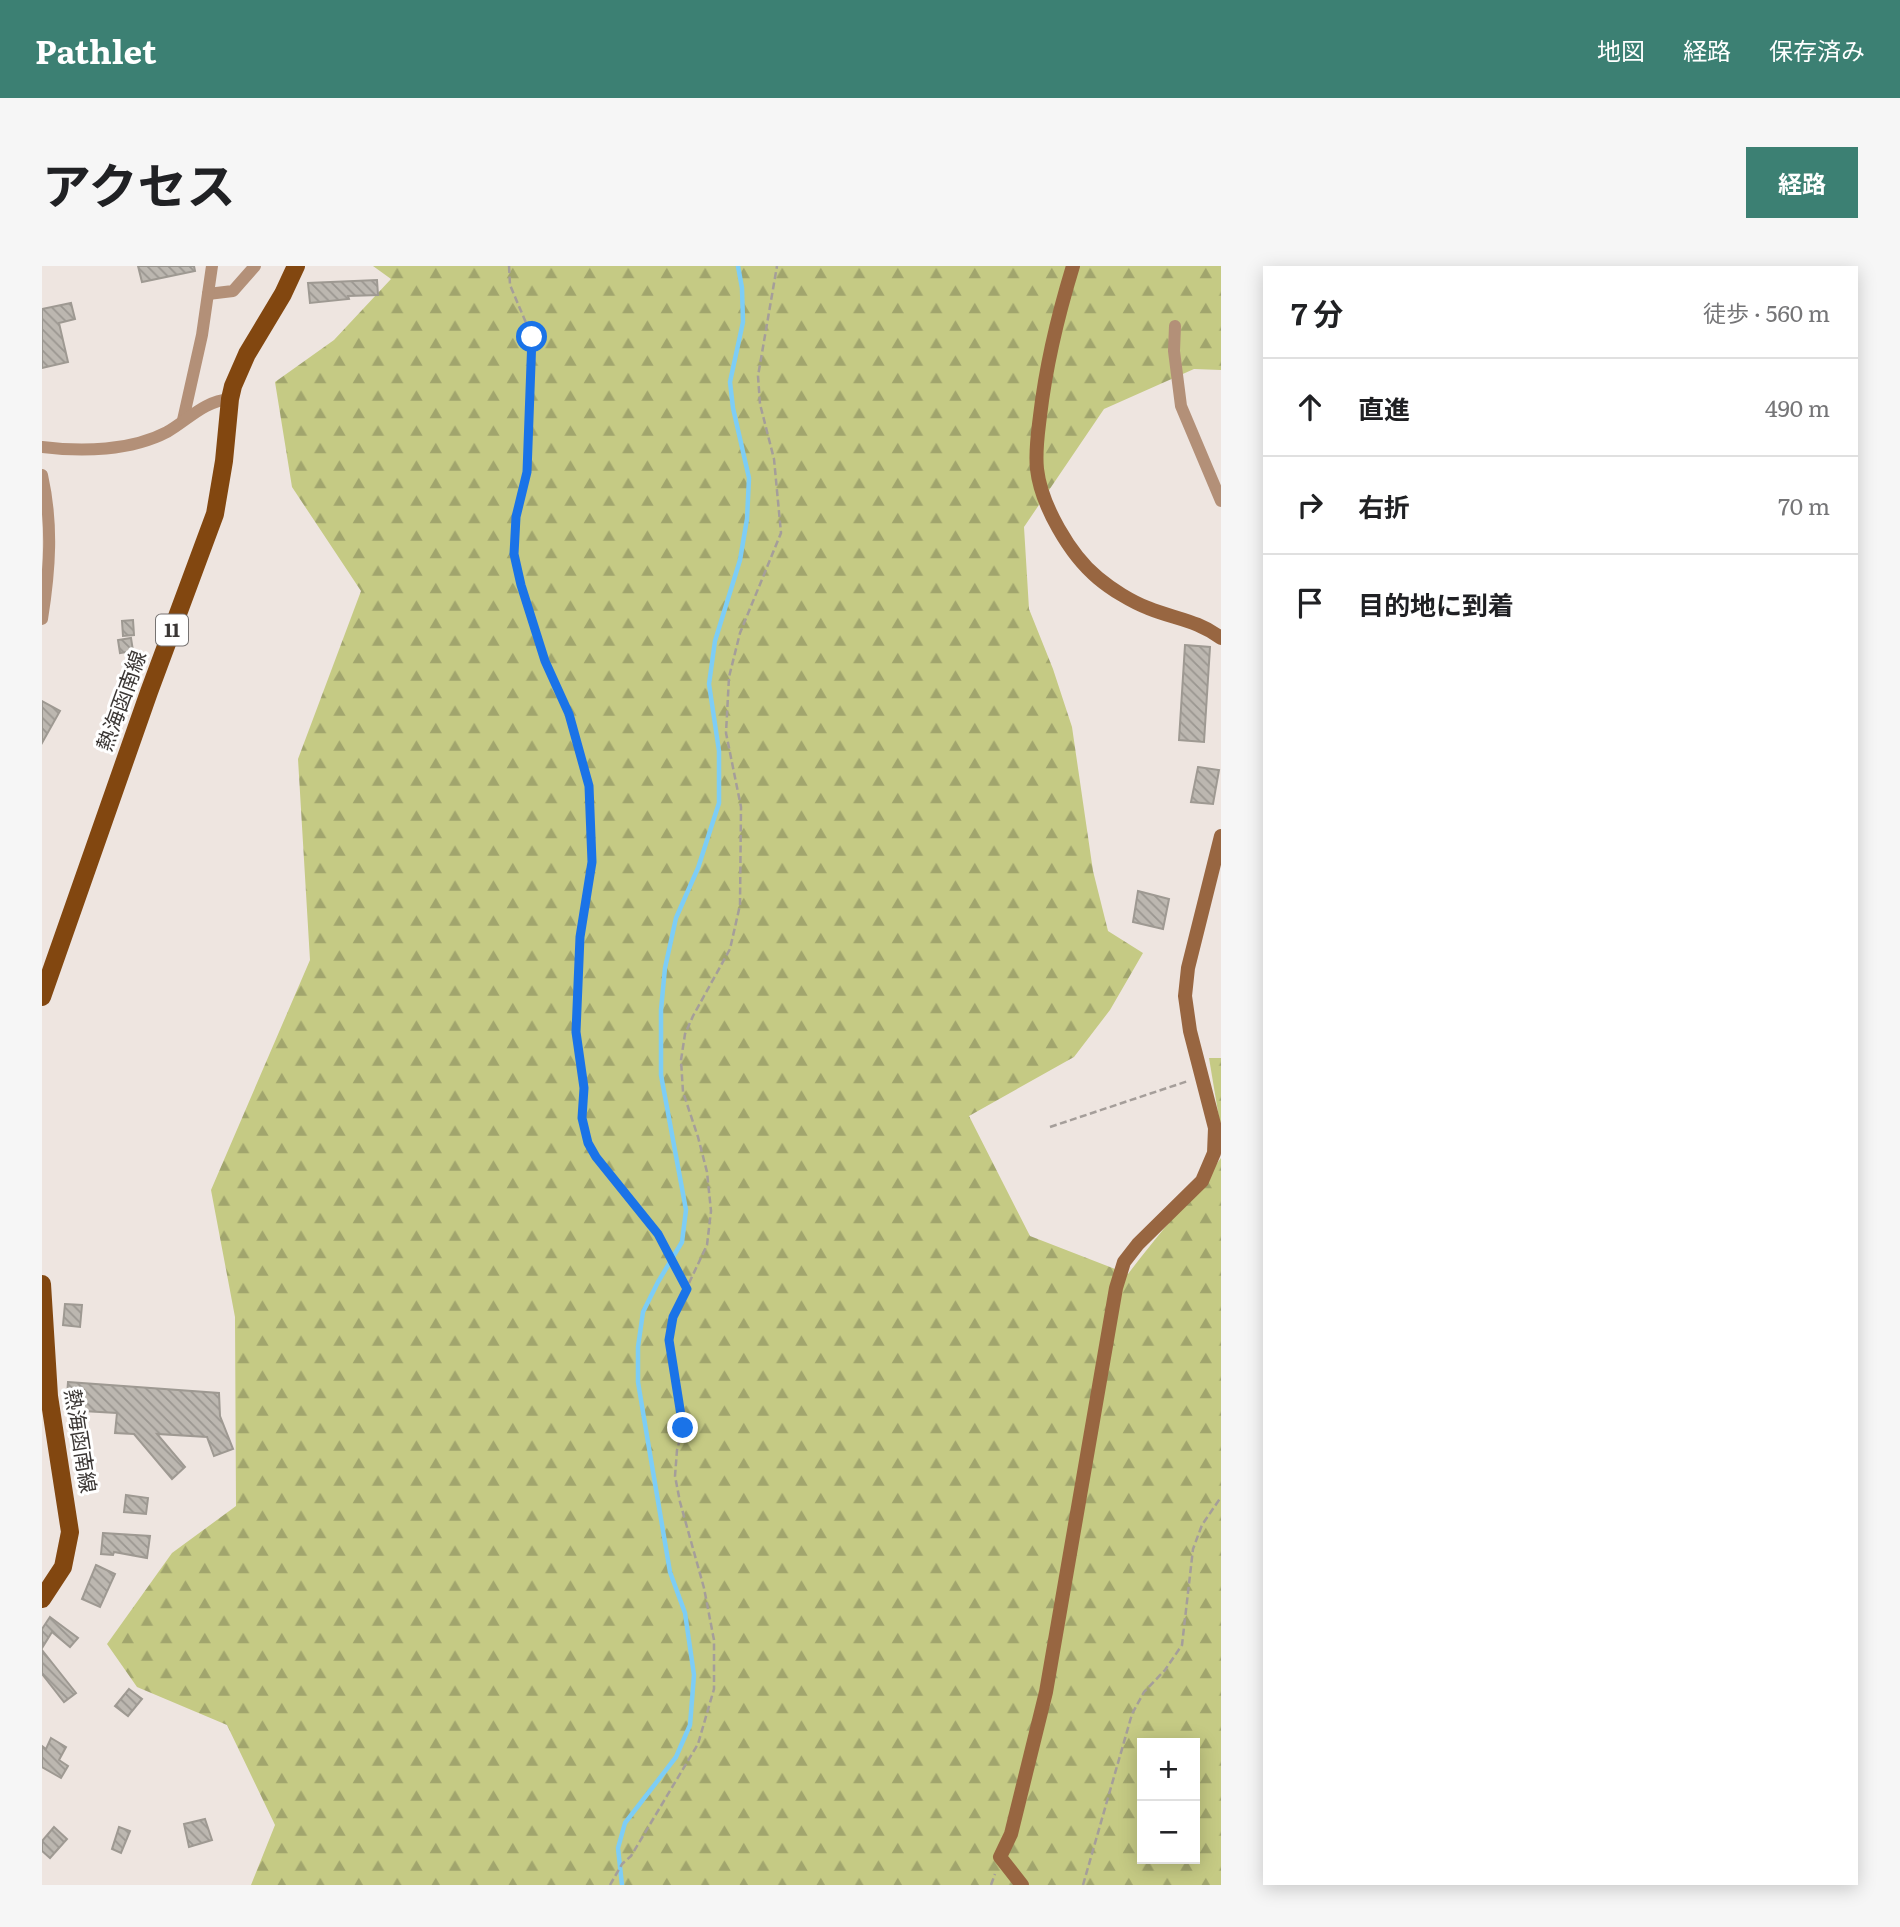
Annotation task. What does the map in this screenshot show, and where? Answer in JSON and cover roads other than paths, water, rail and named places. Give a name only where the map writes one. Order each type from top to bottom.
[{"type":"main road","name":"熱海函南線","points":[[42,997],[149,692],[215,514],[224,461],[229,398],[247,354],[284,294],[296,266]]},
{"type":"main road","name":"熱海函南線","points":[[42,1283],[50,1396],[70,1532],[63,1567],[42,1599]]},
{"type":"street","points":[[183,421],[202,335],[212,266]]},
{"type":"street","points":[[208,294],[233,291],[255,266]]},
{"type":"street","points":[[1073,266],[1044,378],[1037,442],[1037,469],[1042,492],[1061,533],[1076,555],[1098,579],[1146,608],[1205,626],[1221,638]]},
{"type":"street","points":[[1175,326],[1174,351],[1181,406],[1221,501]]},
{"type":"street","points":[[42,447],[108,448],[160,435],[202,407],[229,398]]},
{"type":"street","points":[[42,475],[50,522],[50,563],[42,619]]},
{"type":"street","points":[[1022,1885],[1000,1857],[1011,1834],[1046,1692],[1116,1288],[1124,1262],[1138,1244],[1202,1181],[1214,1153],[1214,1128],[1190,1031],[1185,996],[1188,968],[1221,836]]},
{"type":"waterway","points":[[622,1885],[618,1848],[625,1823],[676,1757],[690,1725],[694,1675],[685,1613],[670,1572],[638,1382],[638,1347],[643,1312],[682,1242],[686,1210],[661,1075],[661,1010],[665,968],[676,918],[698,868],[719,803],[719,751],[709,684],[715,641],[740,560],[747,519],[749,478],[733,408],[730,382],[743,322],[738,266]]}]
